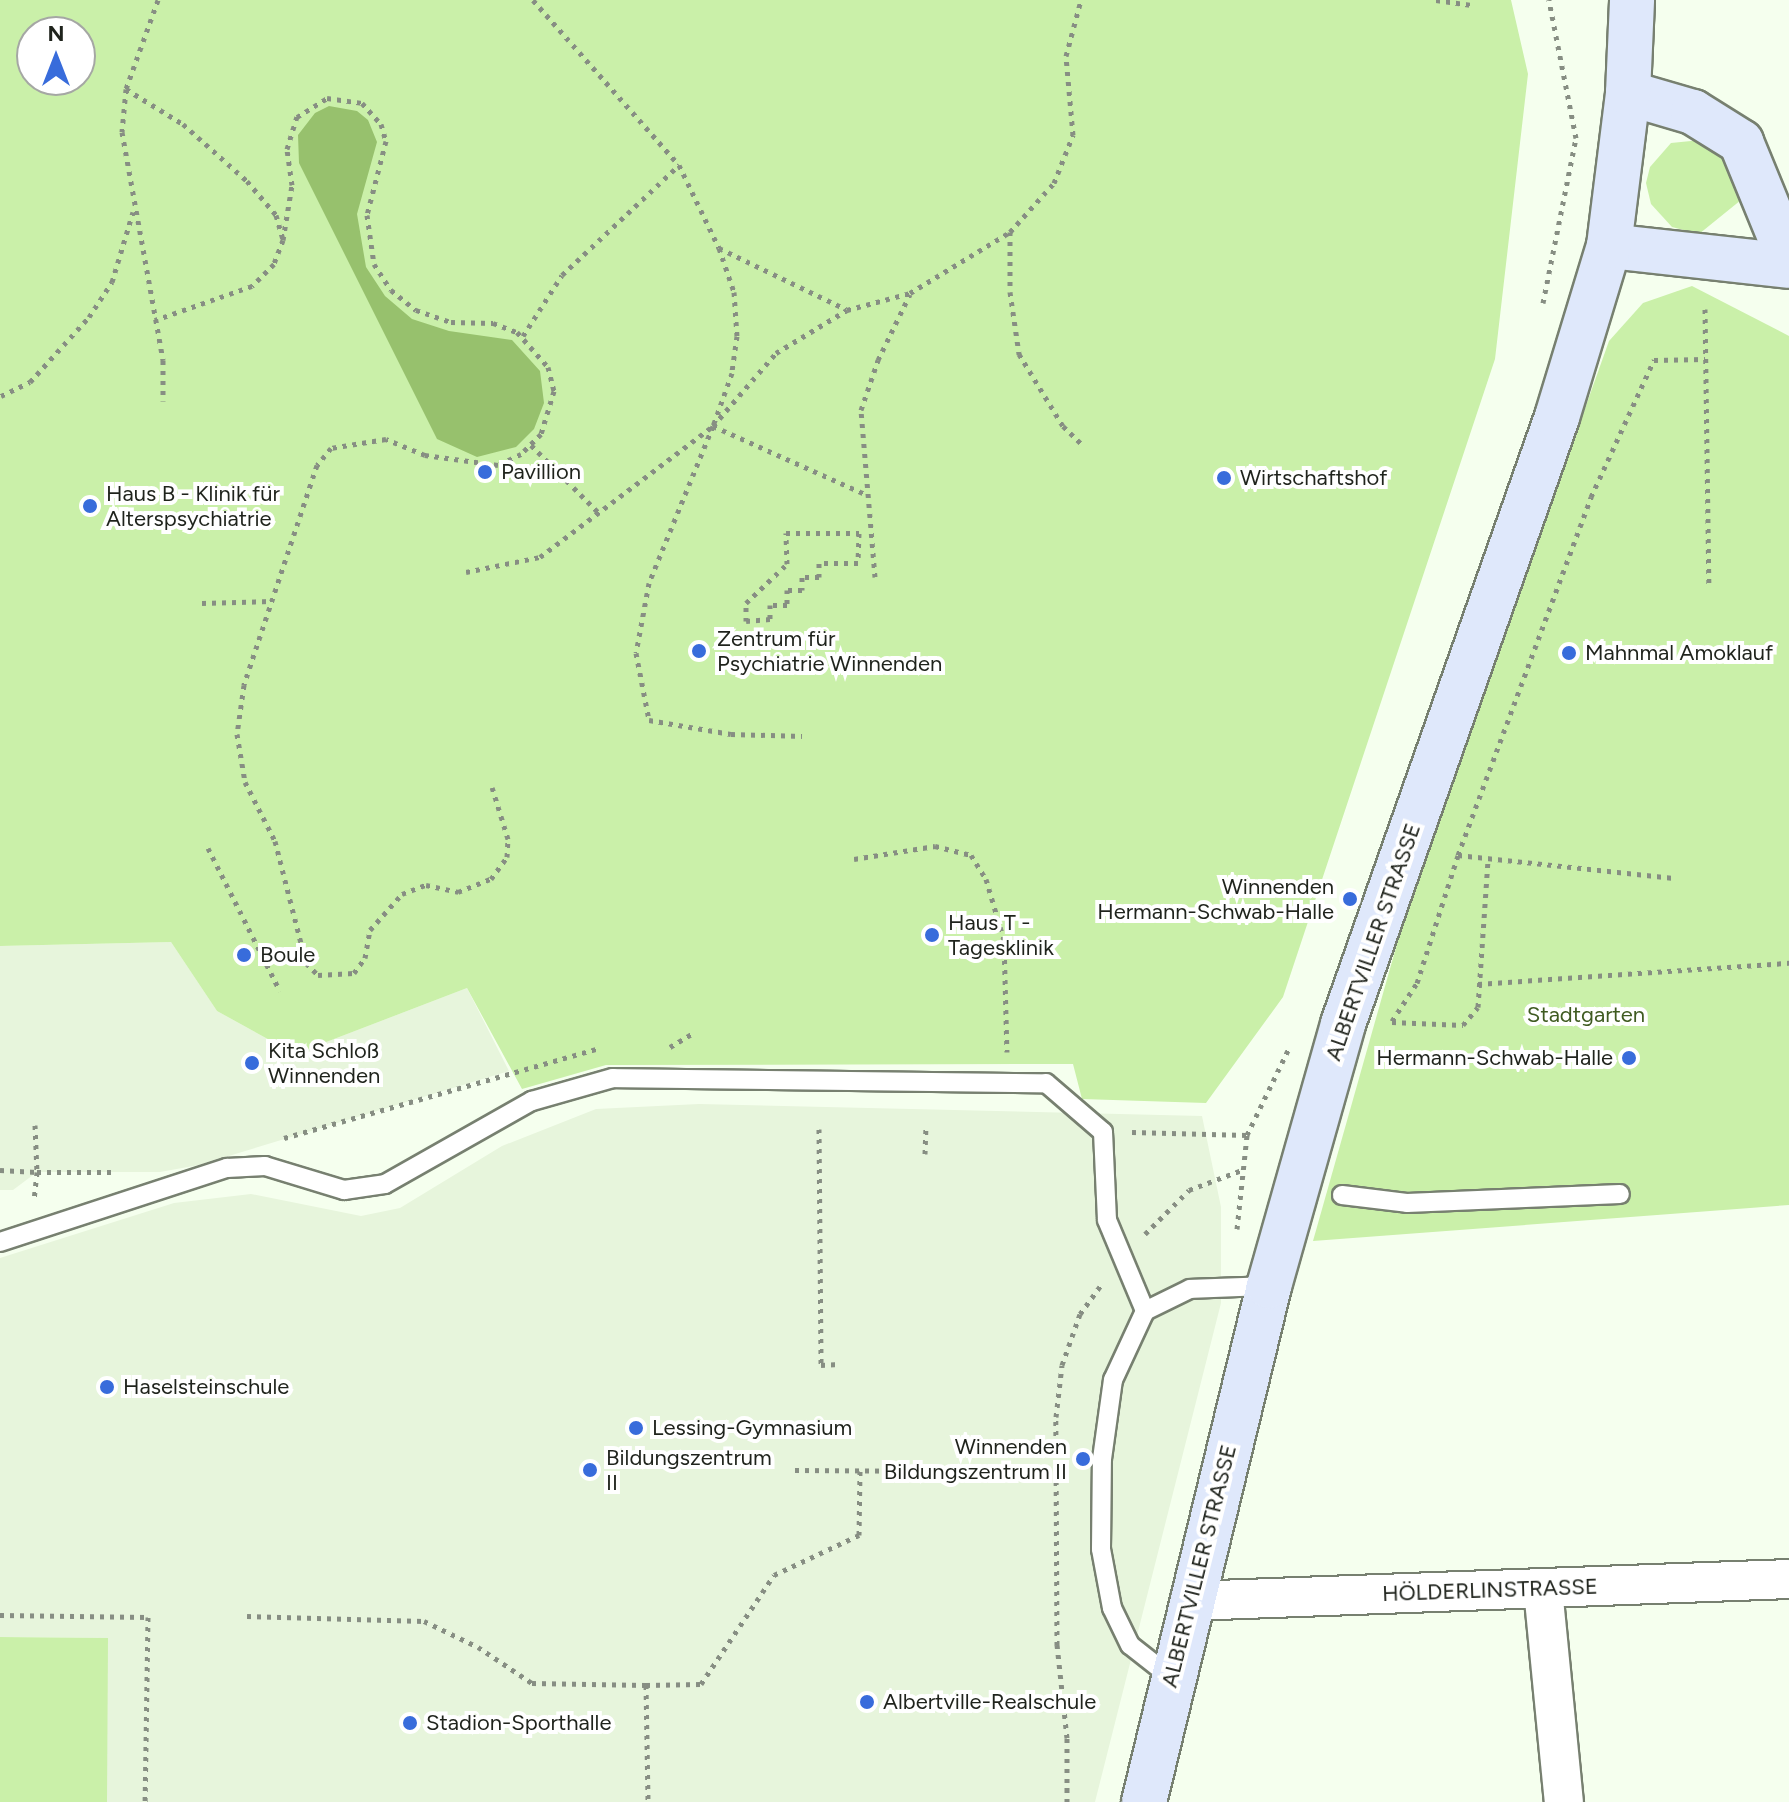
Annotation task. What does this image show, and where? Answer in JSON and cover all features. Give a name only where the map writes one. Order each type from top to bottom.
[{"type":"street","name":"ALBERTVILLER STRASSE","points":[[1144,1802],[1190,1601],[1269,1286],[1343,1024],[1557,417],[1609,246],[1628,93],[1632,0]]},
{"type":"street","points":[[1628,93],[1693,112],[1741,142],[1789,259]]},
{"type":"street","points":[[1609,246],[1789,266]]},
{"type":"street","name":"HÖLDERLINSTRASSE","points":[[1190,1601],[1789,1579]]},
{"type":"street","points":[[1543,1589],[1564,1802]]},
{"type":"lane","points":[[0,1242],[227,1168],[265,1166],[344,1190],[385,1184],[532,1101],[613,1078],[1046,1083],[1103,1132],[1107,1220],[1145,1311]]},
{"type":"lane","points":[[1342,1195],[1407,1203],[1620,1194]]},
{"type":"lane","points":[[1172,1678],[1123,1635],[1112,1608],[1101,1549],[1102,1459],[1113,1380],[1145,1311],[1190,1289],[1269,1286]]},
{"type":"path","points":[[158,0],[126,89],[122,132],[133,210],[163,360],[163,401]]},
{"type":"path","points":[[533,0],[679,165],[719,248],[734,292],[737,336],[732,373],[649,583],[636,653],[649,720],[731,734],[802,736]]},
{"type":"path","points":[[466,572],[540,557],[713,426],[776,353],[847,310],[910,293],[1010,232],[1054,183],[1073,135],[1066,56],[1081,0]]},
{"type":"path","points":[[1436,0],[1472,5]]},
{"type":"path","points":[[1549,0],[1576,138],[1556,236]]},
{"type":"path","points":[[126,89],[183,124],[247,181],[276,215],[283,240]]},
{"type":"path","points":[[155,321],[252,286],[274,264],[283,240],[292,185],[287,149],[297,117],[327,98],[362,103],[381,124],[386,141],[367,215],[374,264],[391,290],[428,314],[451,322],[493,323],[523,336],[548,367],[554,391],[541,434],[531,445],[498,465],[425,455],[386,439],[331,448],[317,465],[244,685],[237,734],[245,782],[275,841],[306,963],[318,975],[336,977],[354,973],[365,958],[370,930],[402,894],[426,885],[458,892],[491,879],[507,857],[508,839],[492,787]]},
{"type":"path","points":[[523,336],[562,275],[679,165]]},
{"type":"path","points":[[1,396],[30,382],[89,317],[112,282],[133,210]]},
{"type":"path","points":[[1010,232],[1010,292],[1019,354],[1063,426],[1083,445]]},
{"type":"path","points":[[719,248],[847,310]]},
{"type":"path","points":[[875,577],[861,410],[910,293]]},
{"type":"path","points":[[1705,309],[1709,586]]},
{"type":"path","points":[[1488,861],[1478,1007],[1463,1025],[1391,1022],[1417,983],[1458,855],[1591,497],[1654,360],[1705,359]]},
{"type":"path","points":[[713,426],[867,495]]},
{"type":"path","points":[[531,445],[598,512]]},
{"type":"path","points":[[786,533],[859,533],[858,563],[819,563],[819,577],[802,577],[802,590],[787,590],[787,605],[770,605],[770,619],[746,621],[746,603],[787,564],[786,533]]},
{"type":"path","points":[[202,603],[272,601]]},
{"type":"path","points":[[854,859],[935,846],[971,855],[986,879],[1004,940],[1007,1052]]},
{"type":"path","points":[[208,848],[280,991]]},
{"type":"path","points":[[1458,855],[1488,861],[1674,878]]},
{"type":"path","points":[[1478,984],[1789,963]]},
{"type":"path","points":[[667,1049],[693,1033]]},
{"type":"path","points":[[273,1142],[407,1100],[605,1049]]},
{"type":"path","points":[[35,1125],[37,1172]]},
{"type":"path","points":[[925,1154],[926,1128]]},
{"type":"path","points":[[819,1129],[821,1365],[839,1364]]},
{"type":"path","points":[[1103,1132],[1247,1135],[1242,1170]]},
{"type":"path","points":[[0,1170],[129,1172]]},
{"type":"path","points":[[795,1470],[1056,1472]]},
{"type":"path","points":[[247,1616],[424,1621],[478,1647],[532,1683],[701,1684],[774,1575],[859,1535],[860,1471]]},
{"type":"path","points":[[0,1615],[148,1617],[145,1802]]},
{"type":"path","points":[[646,1685],[648,1802]]},
{"type":"shaded area","points":[[329,106],[357,111],[368,120],[377,142],[357,214],[366,267],[385,296],[412,319],[449,331],[512,340],[540,371],[544,403],[534,429],[516,447],[477,457],[437,439],[299,163],[298,135],[315,113]]},
{"type":"shaded area","name":"Kita Schloß Winnenden","points":[[171,942],[217,1011],[295,1054],[467,988],[509,1071],[199,1165],[160,1172],[37,1172],[13,1190],[0,1190],[0,946]]},
{"type":"shaded area","name":"Bildungszentrum II","points":[[699,1104],[1202,1116],[1221,1207],[1221,1303],[1095,1802],[107,1802],[107,1638],[0,1637],[0,1258],[174,1203],[251,1194],[361,1216],[400,1208],[502,1146],[596,1109]]},
{"type":"green space","name":"Zentrum für Psychiatrie Winnenden","points":[[0,0],[1511,0],[1528,74],[1495,359],[1283,997],[1206,1103],[1082,1099],[1073,1064],[606,1065],[522,1089],[467,988],[295,1054],[217,1011],[171,942],[0,946]]},
{"type":"green space","points":[[1701,140],[1728,156],[1741,200],[1699,234],[1672,227],[1651,204],[1646,183],[1650,167],[1671,143]]},
{"type":"green space","name":"Stadtgarten","points":[[1692,286],[1789,336],[1789,1205],[1313,1241],[1408,905],[1609,341],[1643,303]]},
{"type":"green space","points":[[0,1637],[108,1638],[107,1802],[0,1802]]},
{"type":"place","name":"Pavillion","points":[[485,472]]},
{"type":"place","name":"Wirtschaftshof","points":[[1224,478]]},
{"type":"place","name":"Haus B - Klinik für Alterspsychiatrie","points":[[90,506]]},
{"type":"place","name":"Zentrum für Psychiatrie Winnenden","points":[[699,651]]},
{"type":"place","name":"Mahnmal Amoklauf","points":[[1569,653]]},
{"type":"place","name":"Winnenden Hermann-Schwab-Halle","points":[[1350,899]]},
{"type":"place","name":"Haus T - Tagesklinik","points":[[932,935]]},
{"type":"place","name":"Boule","points":[[244,955]]},
{"type":"place","name":"Hermann-Schwab-Halle","points":[[1629,1058]]},
{"type":"place","name":"Kita Schloß Winnenden","points":[[252,1063]]},
{"type":"place","name":"Haselsteinschule","points":[[107,1387]]},
{"type":"place","name":"Lessing-Gymnasium","points":[[636,1428]]},
{"type":"place","name":"Winnenden Bildungszentrum II","points":[[1083,1459]]},
{"type":"place","name":"Bildungszentrum II","points":[[590,1470]]},
{"type":"place","name":"Albertville-Realschule","points":[[867,1702]]},
{"type":"place","name":"Stadion-Sporthalle","points":[[410,1723]]}]
